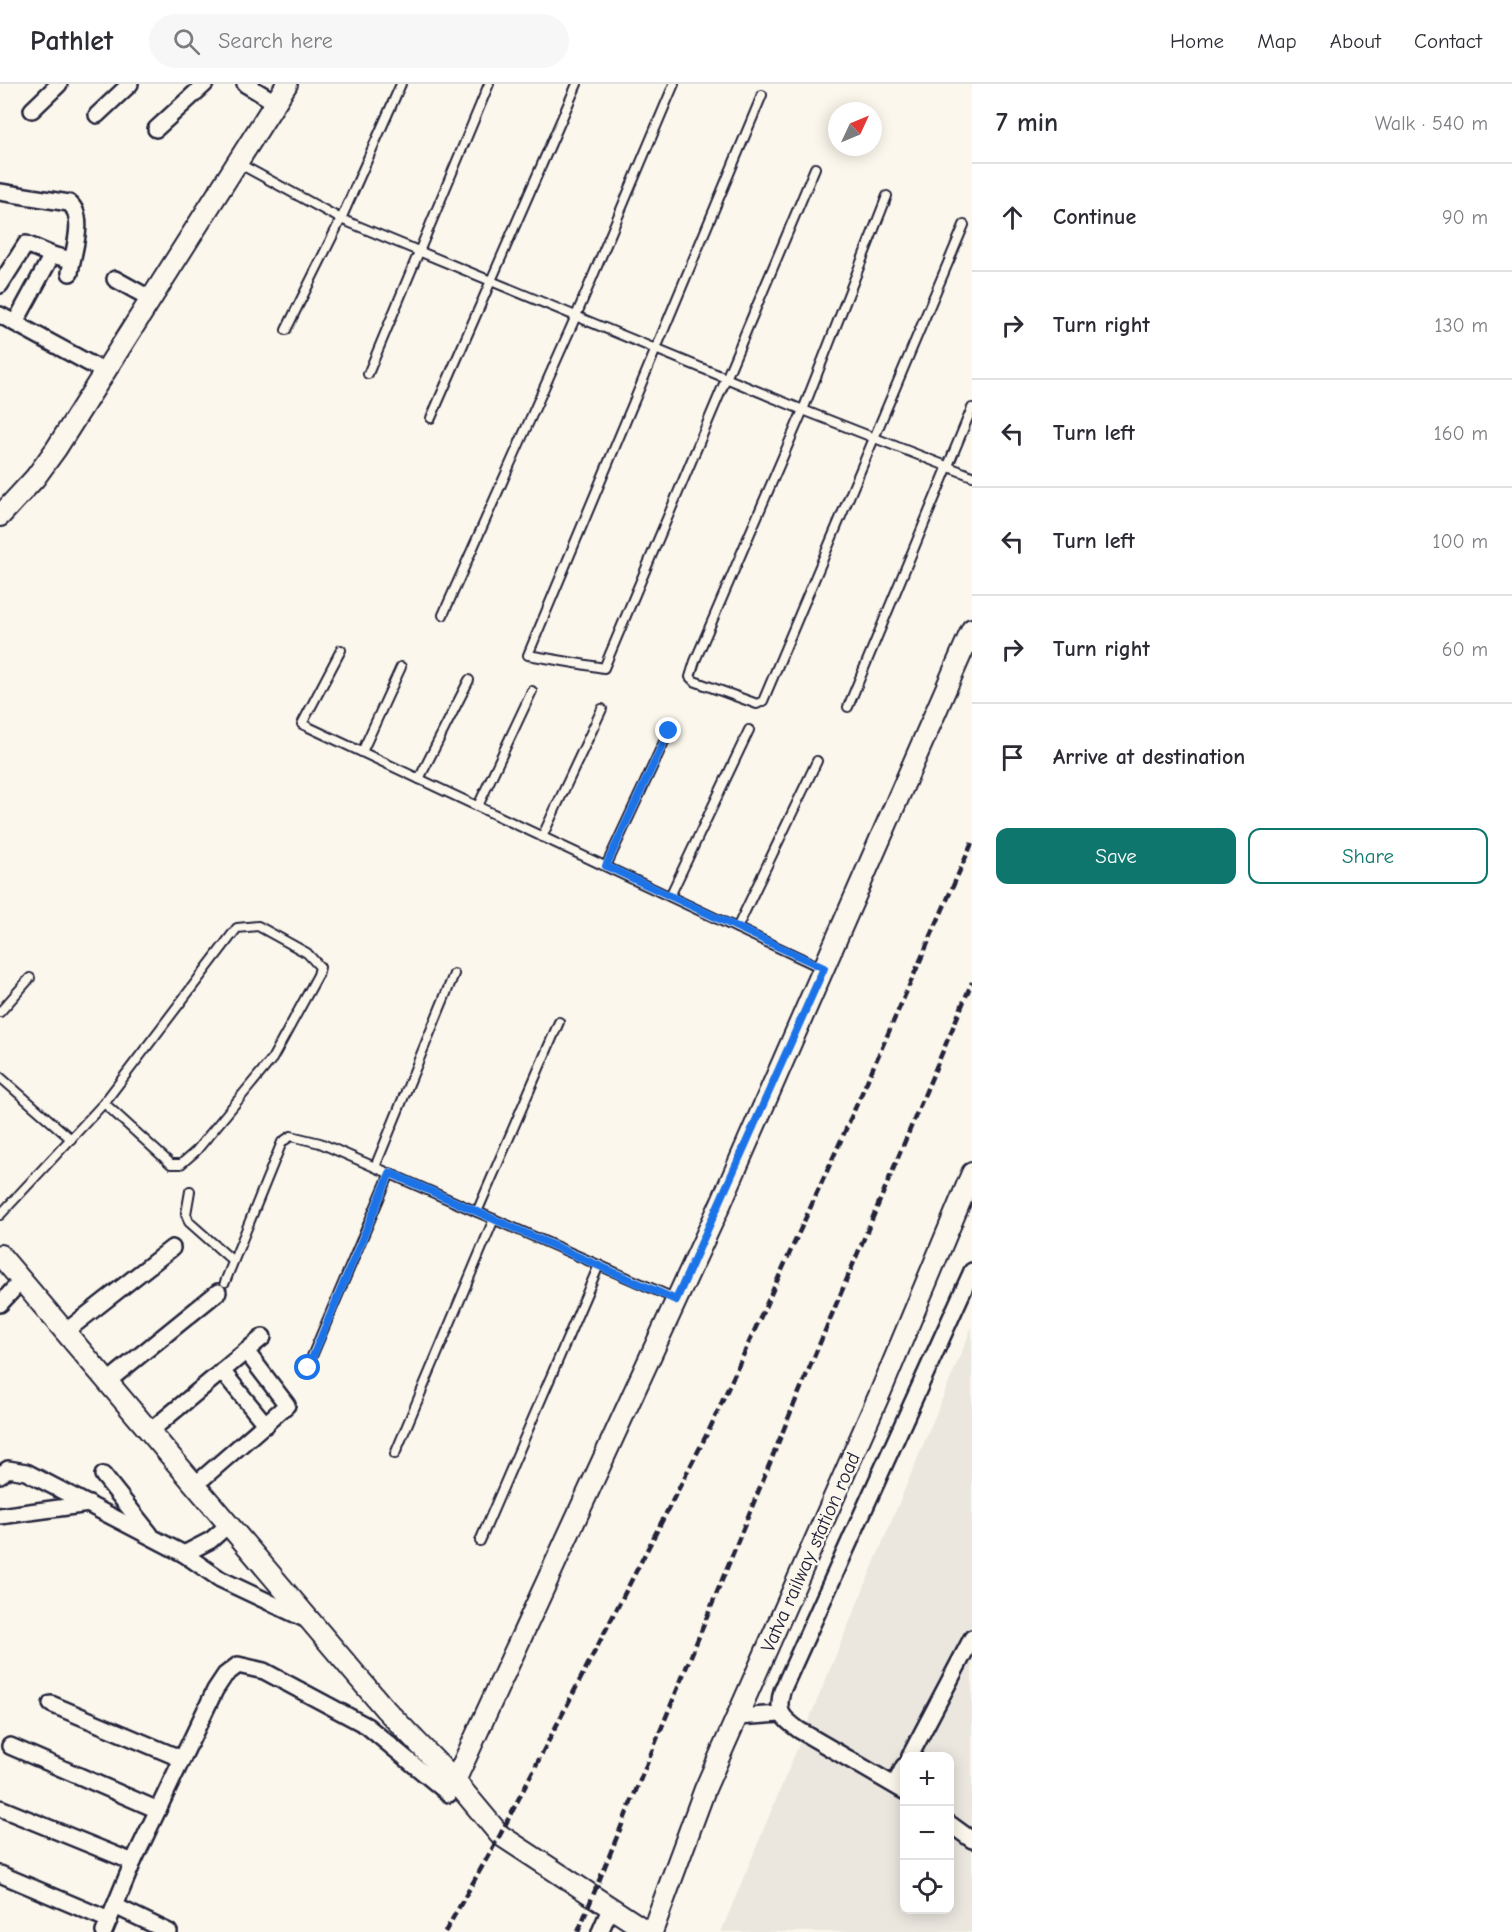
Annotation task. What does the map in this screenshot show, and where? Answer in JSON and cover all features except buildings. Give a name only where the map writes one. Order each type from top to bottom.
[{"type":"street","points":[[32,110],[60,84]]},
{"type":"street","points":[[97,115],[130,84]]},
{"type":"street","points":[[156,129],[205,84]]},
{"type":"street","points":[[245,84],[275,102]]},
{"type":"street","points":[[0,516],[35,478],[56,449],[287,84]]},
{"type":"street","points":[[0,285],[26,244],[52,255],[71,267],[78,219],[75,208],[69,203],[2,196]]},
{"type":"street","points":[[15,323],[52,255]]},
{"type":"street","points":[[115,279],[151,298]]},
{"type":"street","points":[[0,315],[105,372]]},
{"type":"street","points":[[452,1787],[676,1300],[972,629]]},
{"type":"street","name":"Vatva railway station road","points":[[650,1932],[705,1790],[881,1391],[972,1173]]},
{"type":"street","points":[[65,1332],[172,1248]]},
{"type":"street","points":[[0,1255],[452,1787],[500,1835],[610,1909],[650,1932]]},
{"type":"street","points":[[780,1714],[782,1691],[972,1271]]},
{"type":"street","points":[[0,1304],[21,1281]]},
{"type":"street","points":[[107,1382],[222,1287]]},
{"type":"street","points":[[150,1432],[263,1337]]},
{"type":"street","points":[[195,1485],[286,1408],[286,1402],[246,1351]]},
{"type":"street","points":[[222,1371],[266,1425]]},
{"type":"street","points":[[0,1475],[8,1469],[19,1469],[184,1554],[220,1579],[312,1623]]},
{"type":"street","points":[[103,1475],[154,1539]]},
{"type":"street","points":[[0,1516],[88,1504]]},
{"type":"street","points":[[184,1554],[211,1540],[228,1525]]},
{"type":"street","points":[[912,1752],[972,1638]]},
{"type":"street","points":[[110,1920],[133,1862],[215,1690],[232,1668],[245,1665],[303,1690],[367,1726],[452,1787]]},
{"type":"street","points":[[51,1704],[182,1760]]},
{"type":"street","points":[[737,1717],[780,1714],[800,1730],[900,1787]]},
{"type":"street","points":[[10,1746],[158,1810]]},
{"type":"street","points":[[0,1808],[133,1862]]},
{"type":"street","points":[[954,1827],[972,1840]]},
{"type":"street","points":[[0,1874],[110,1920],[169,1932]]},
{"type":"street","points":[[600,1932],[610,1909]]},
{"type":"lane","points":[[286,330],[341,219],[401,84]]},
{"type":"lane","points":[[368,374],[489,84]]},
{"type":"lane","points":[[431,418],[577,84]]},
{"type":"lane","points":[[443,615],[576,316],[674,84]]},
{"type":"lane","points":[[762,95],[528,655],[604,668],[815,168]]},
{"type":"lane","points":[[236,162],[341,219],[656,347],[803,411],[972,476]]},
{"type":"lane","points":[[887,196],[803,411],[695,661],[690,677],[694,681],[757,704],[763,701],[964,225]]},
{"type":"lane","points":[[848,707],[972,408]]},
{"type":"lane","points":[[341,650],[302,724],[824,968]]},
{"type":"lane","points":[[362,752],[401,668]]},
{"type":"lane","points":[[419,779],[469,680]]},
{"type":"lane","points":[[478,806],[532,691]]},
{"type":"lane","points":[[542,837],[602,709]]},
{"type":"lane","points":[[670,896],[749,730]]},
{"type":"lane","points":[[606,866],[669,731]]},
{"type":"lane","points":[[737,928],[817,761]]},
{"type":"lane","points":[[0,1215],[104,1103],[237,928],[258,926],[307,953],[320,967],[318,975],[272,1059],[196,1150],[181,1164],[171,1164],[104,1103]]},
{"type":"lane","points":[[375,1167],[454,974]]},
{"type":"lane","points":[[0,1012],[30,978]]},
{"type":"lane","points":[[477,1212],[559,1022]]},
{"type":"lane","points":[[0,1077],[70,1139]]},
{"type":"lane","points":[[222,1287],[285,1138],[300,1137],[320,1143],[390,1173],[676,1300]]},
{"type":"lane","points":[[308,1368],[390,1173]]},
{"type":"lane","points":[[190,1191],[186,1214],[189,1222],[233,1261]]},
{"type":"lane","points":[[395,1454],[494,1219]]},
{"type":"lane","points":[[480,1541],[599,1265]]},
{"type":"shaded area","points":[[972,1327],[972,1932],[721,1932]]},
{"type":"railway","points":[[445,1932],[500,1835],[711,1426],[842,1138],[972,843]]},
{"type":"railway","points":[[578,1932],[790,1414],[972,982]]},
{"type":"route","points":[[308,1368],[390,1173],[676,1300],[824,968],[606,866],[669,731]]}]
